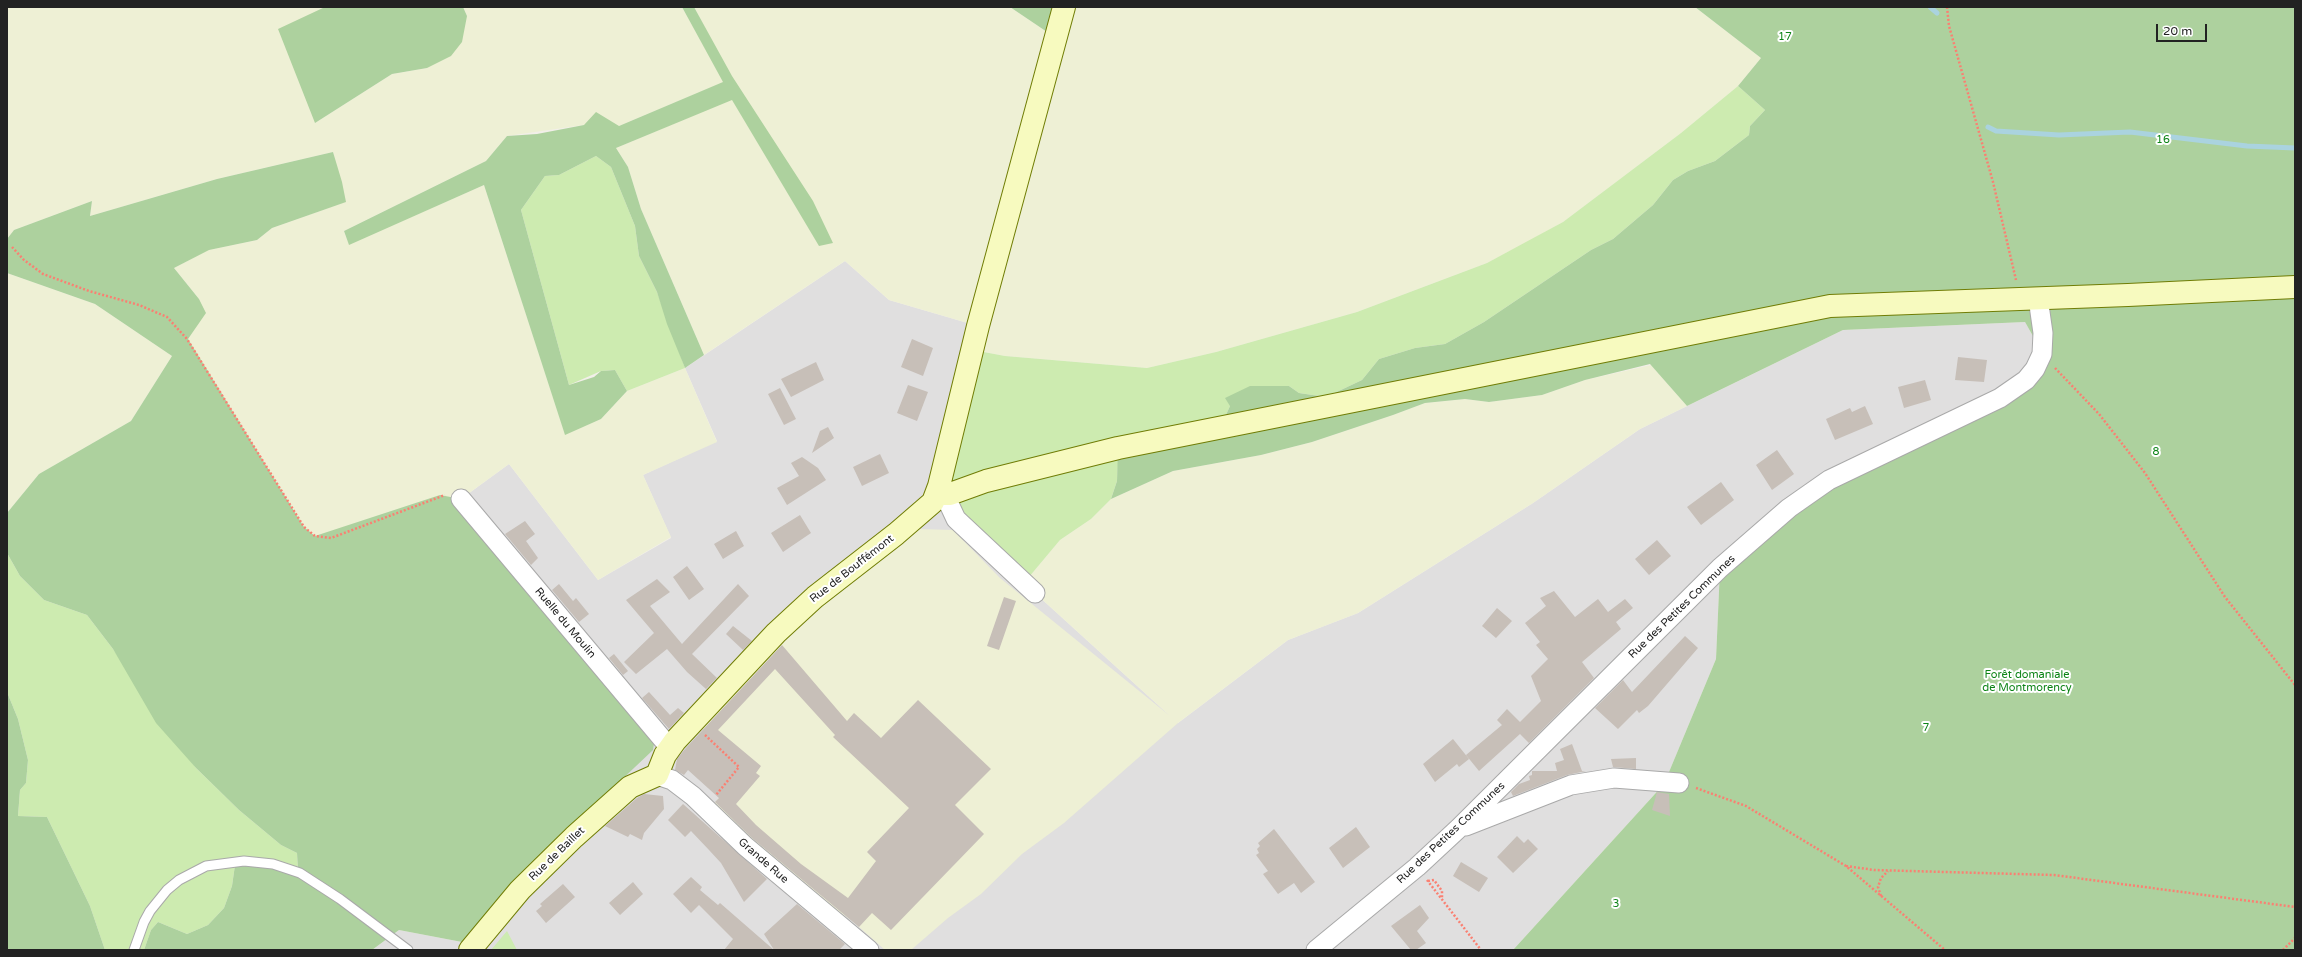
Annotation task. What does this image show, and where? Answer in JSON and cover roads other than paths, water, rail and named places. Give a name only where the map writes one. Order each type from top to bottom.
[{"type":"street","name":"Rue de Bouffémont","points":[[657,775],[663,758],[670,748],[776,633],[815,597],[933,502],[937,494],[978,326],[1064,7]]},
{"type":"street","points":[[937,494],[950,494],[992,479],[1118,448],[1830,306],[2295,286]]},
{"type":"street","name":"Rue des Petites Communes","points":[[1316,950],[1423,874],[1459,828],[1720,568],[1789,508],[1829,480],[2000,398],[2026,380],[2035,369],[2042,354],[2043,333],[2029,298]]},
{"type":"street","points":[[937,494],[949,504],[956,519],[1035,593]]},
{"type":"street","name":"Ruelle du Moulin","points":[[461,499],[670,748]]},
{"type":"street","name":"Grande Rue","points":[[657,775],[675,783],[706,808],[745,846],[869,950]]},
{"type":"street","name":"Rue de Baillet","points":[[470,950],[520,890],[574,837],[630,787],[657,775]]},
{"type":"street","points":[[1459,828],[1571,785],[1614,778],[1679,783]]},
{"type":"lane","points":[[134,950],[144,922],[150,911],[175,883],[192,872],[206,866],[244,861],[273,864],[300,873],[340,898],[408,950]]},
{"type":"waterway","points":[[1930,7],[1937,13]]},
{"type":"waterway","points":[[1988,127],[1996,131],[2059,135],[2130,132],[2247,146],[2295,148]]},
{"type":"park label","name":"17","points":[[1785,37]]},
{"type":"park label","name":"16","points":[[2163,140]]},
{"type":"park label","name":"8","points":[[2156,452]]},
{"type":"park label","name":"Forêt domaniale de Montmorency","points":[[2027,681]]},
{"type":"park label","name":"7","points":[[1926,728]]},
{"type":"park label","name":"3","points":[[1616,904]]}]
